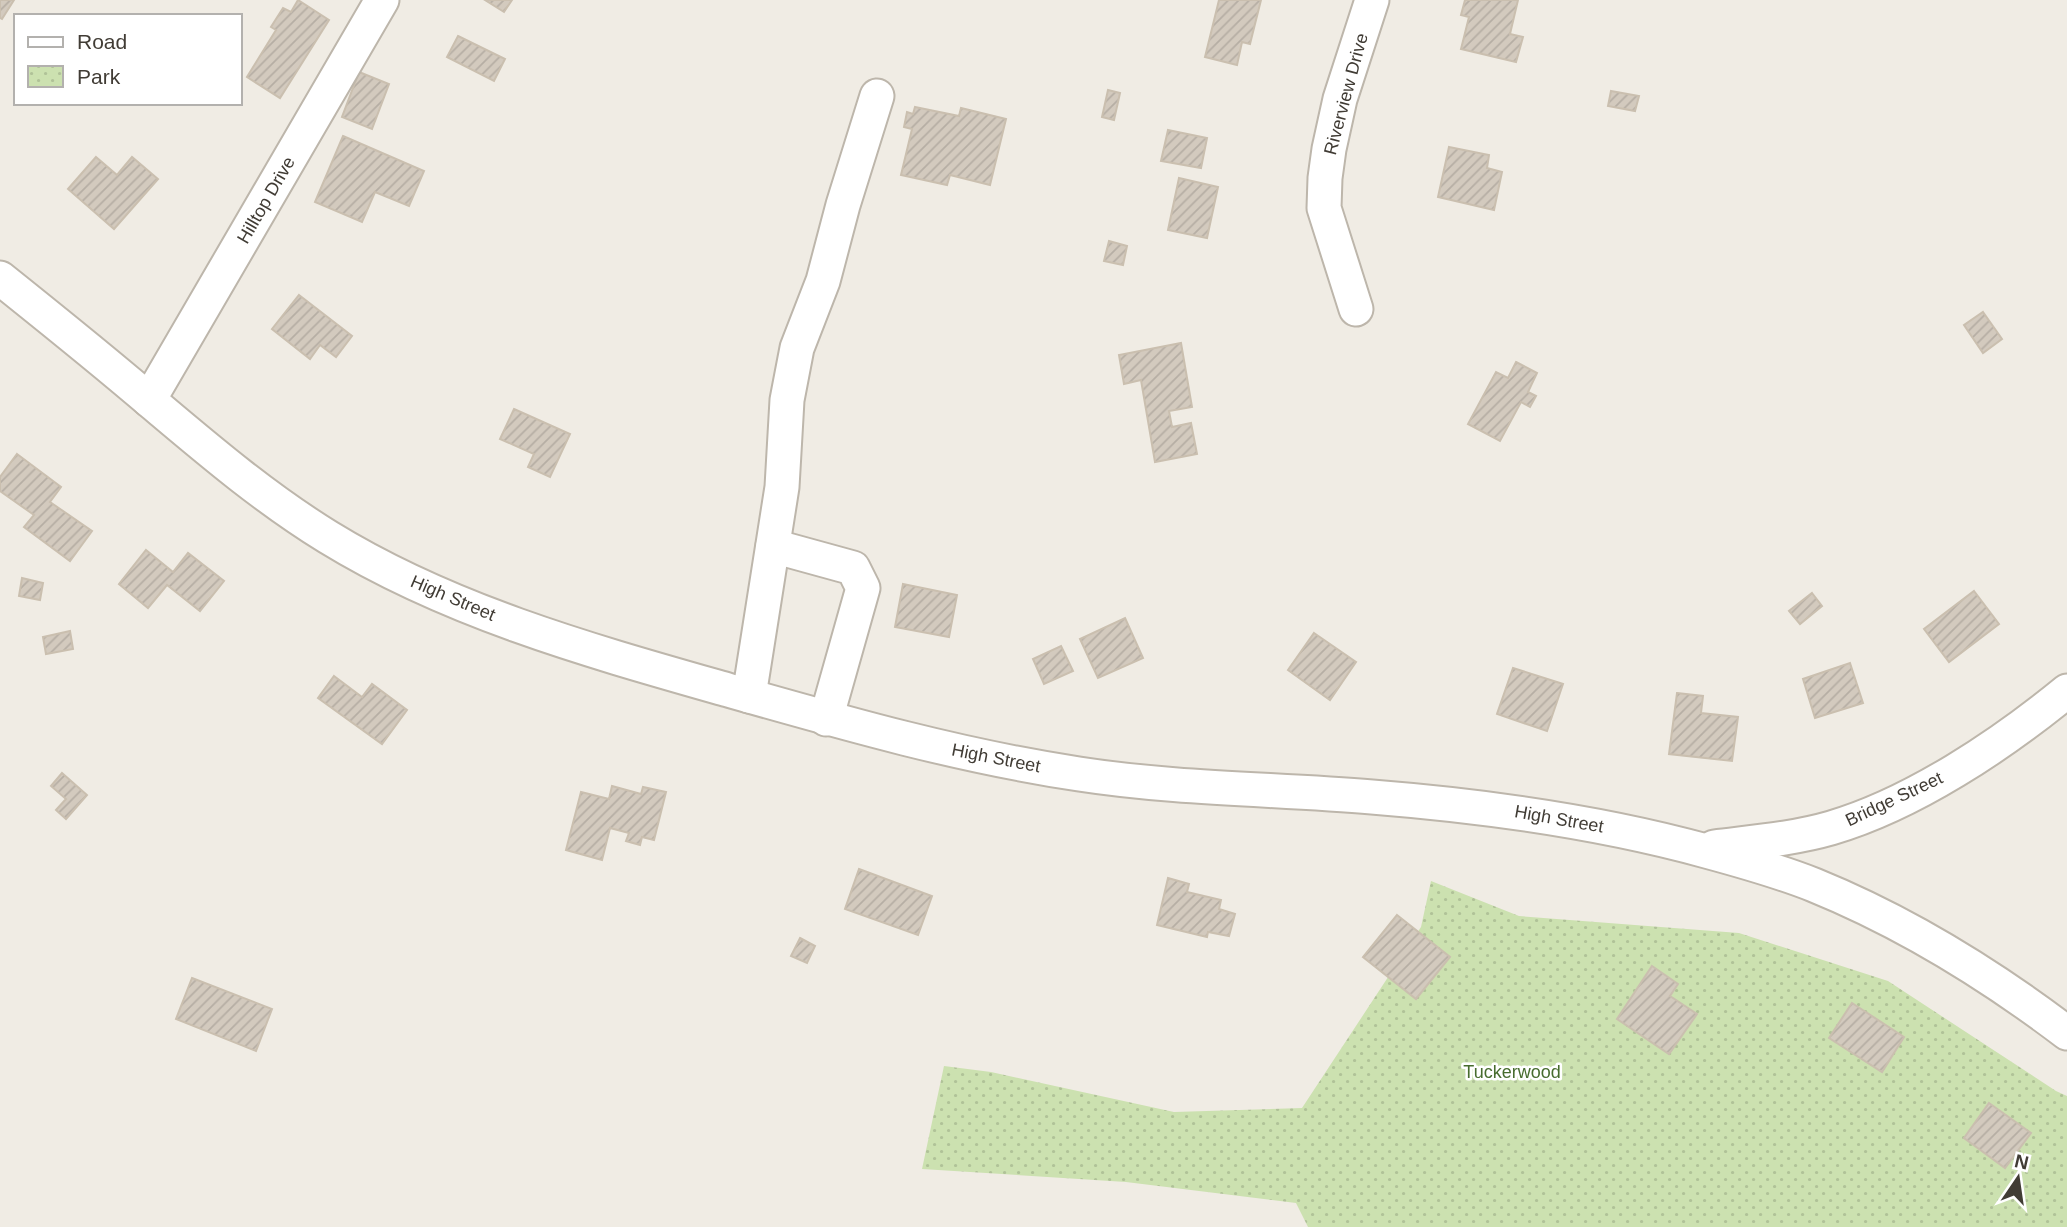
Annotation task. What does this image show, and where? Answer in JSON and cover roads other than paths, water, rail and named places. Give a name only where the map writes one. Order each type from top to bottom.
[{"type":"street","name":"Hilltop Drive","points":[[149,400],[382,0]]},
{"type":"street","name":"Riverview Drive","points":[[1356,309],[1324,208],[1325,178],[1340,99],[1372,0]]},
{"type":"street","points":[[749,696],[782,487],[787,400],[797,348],[823,281],[877,96]]},
{"type":"street","name":"High Street","points":[[0,278],[241,476],[298,518],[395,574],[474,609],[559,639],[826,719],[933,746],[1080,775],[1179,785],[1473,806],[1602,826],[1698,849],[1811,883],[1882,915],[1960,959],[2067,1033]]},
{"type":"street","points":[[773,546],[853,568],[863,588],[826,719]]},
{"type":"street","name":"Bridge Street","points":[[1698,849],[1799,835],[1831,828],[1877,811],[1921,789],[1983,752],[2038,715],[2067,691]]},
{"type":"park label","name":"Tuckerwood","points":[[1512,1072]]}]
